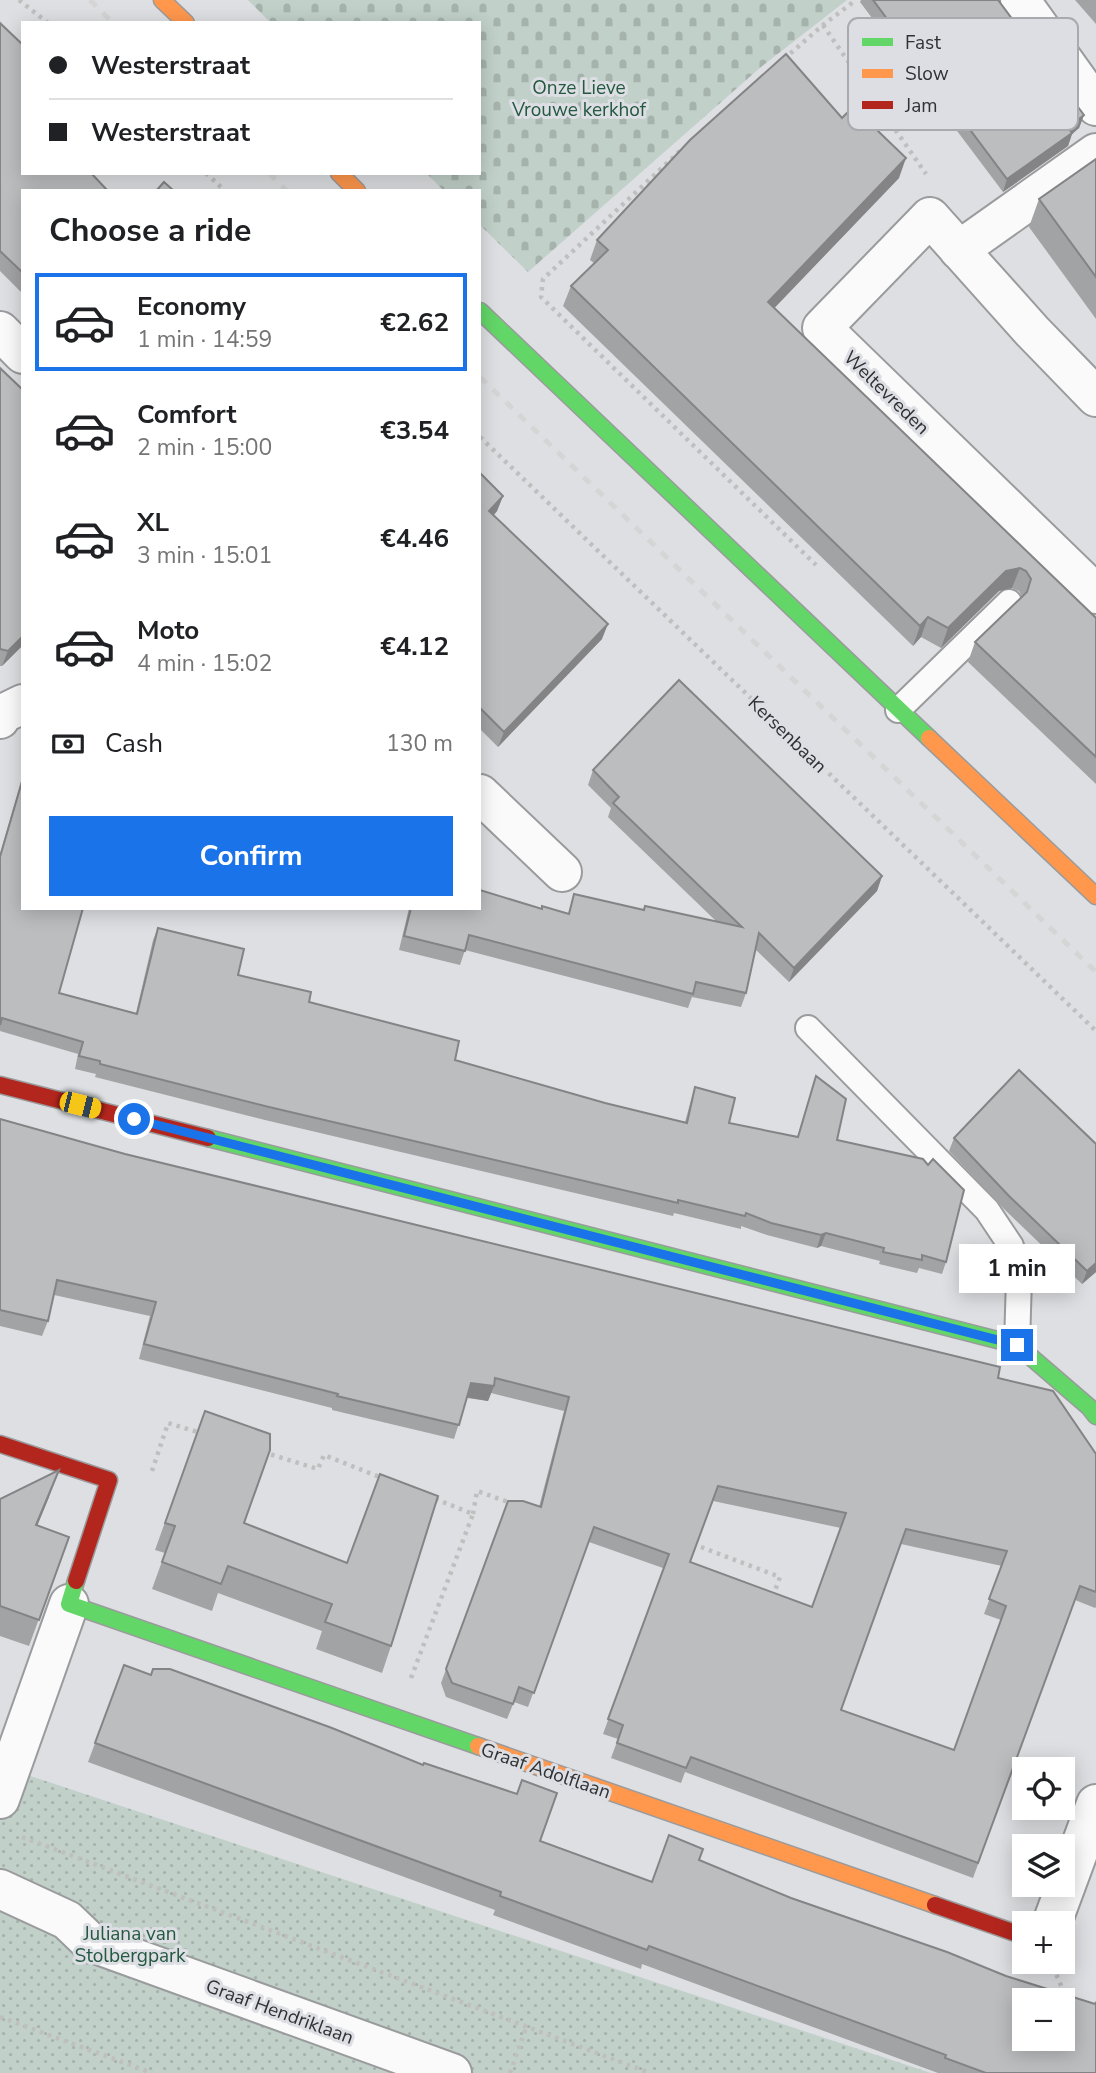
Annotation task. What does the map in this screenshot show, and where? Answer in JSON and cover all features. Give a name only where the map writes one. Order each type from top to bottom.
[{"type":"street","points":[[162,0],[184,21]]},
{"type":"street","points":[[1020,0],[1033,18]]},
{"type":"street","points":[[1078,81],[1096,106]]},
{"type":"street","points":[[959,250],[1096,153]]},
{"type":"street","points":[[341,175],[355,189]]},
{"type":"street","points":[[930,217],[1032,331],[1096,397]]},
{"type":"street","name":"Weltevreden","points":[[930,217],[822,328],[1096,594]]},
{"type":"street","points":[[481,312],[1096,896]]},
{"type":"street","points":[[0,331],[21,352]]},
{"type":"street","points":[[481,795],[562,872]]},
{"type":"street","points":[[0,1085],[1017,1345],[1096,1416]]},
{"type":"street","points":[[0,1444],[108,1480],[6,1816]]},
{"type":"street","name":"Graaf Adolflaan","points":[[69,1604],[1012,1932]]},
{"type":"street","points":[[1056,1911],[1096,1804]]},
{"type":"street","name":"Graaf Hendriklaan","points":[[0,1889],[67,1920],[90,1942],[452,2073]]},
{"type":"lane","points":[[898,710],[1009,602]]},
{"type":"lane","points":[[808,1028],[987,1210],[1011,1246],[1019,1278],[1017,1345]]},
{"type":"path","points":[[19,0],[45,21]]},
{"type":"path","points":[[782,61],[856,0]]},
{"type":"path","points":[[823,25],[848,61]]},
{"type":"path","points":[[896,130],[929,178],[930,217]]},
{"type":"path","points":[[684,147],[543,279],[541,297],[818,566]]},
{"type":"path","points":[[656,173],[665,182]]},
{"type":"path","points":[[208,175],[223,189]]},
{"type":"path","name":"Kersenbaan","points":[[481,438],[1096,1031]]},
{"type":"path","points":[[108,1480],[146,1488],[168,1423],[205,1434]]},
{"type":"path","points":[[256,1450],[318,1469],[324,1455],[386,1480]]},
{"type":"path","points":[[396,1718],[473,1514],[477,1491],[514,1504]]},
{"type":"path","points":[[423,1494],[473,1514]]},
{"type":"path","points":[[682,1540],[780,1577],[771,1603]]},
{"type":"path","points":[[6,1816],[526,2028],[650,2073]]},
{"type":"path","points":[[0,2017],[152,2073]]},
{"type":"path","points":[[510,2073],[526,2028]]},
{"type":"green space","name":"Onze Lieve Vrouwe kerkhof","points":[[248,0],[847,0],[761,67],[528,272],[481,226],[481,189],[442,189],[428,175],[481,175],[481,21],[269,21]]},
{"type":"green space","name":"Juliana van Stolbergpark","points":[[0,1766],[931,2073],[0,2073]]},
{"type":"building","points":[[873,0],[998,0],[1011,18],[886,18]]},
{"type":"building","points":[[0,23],[21,43],[21,175],[93,175],[106,189],[21,189],[21,271],[0,251]]},
{"type":"building","points":[[786,54],[842,118],[848,112],[848,130],[877,130],[906,158],[768,302],[1096,618],[1096,757],[975,642],[1027,592],[1031,579],[1026,571],[1020,568],[1006,571],[948,628],[928,617],[920,626],[571,286],[608,250],[597,240],[690,140]]},
{"type":"building","points":[[1078,107],[1084,115],[1078,120]]},
{"type":"building","points":[[970,130],[1070,130],[1072,133],[1007,179]]},
{"type":"building","points":[[1096,159],[1096,277],[1039,199]]},
{"type":"building","points":[[164,182],[172,189],[158,189]]},
{"type":"building","points":[[0,368],[21,388],[21,638],[8,651],[0,649]]},
{"type":"building","points":[[481,474],[503,496],[489,511],[608,624],[504,732],[481,709]]},
{"type":"building","points":[[679,680],[882,876],[794,968],[759,933],[746,993],[696,982],[693,994],[469,935],[465,951],[404,936],[410,910],[481,910],[481,890],[542,909],[542,906],[569,914],[574,894],[644,910],[645,906],[742,927],[613,803],[619,797],[593,770]]},
{"type":"building","points":[[21,785],[21,910],[82,910],[59,993],[137,1014],[158,928],[244,949],[238,975],[311,992],[309,1002],[459,1041],[455,1060],[605,1103],[687,1123],[695,1087],[735,1098],[729,1123],[798,1137],[816,1076],[846,1099],[837,1140],[923,1159],[928,1165],[933,1159],[964,1190],[946,1262],[922,1255],[922,1260],[883,1252],[884,1248],[826,1233],[821,1235],[771,1223],[746,1213],[745,1216],[678,1200],[678,1203],[269,1107],[100,1064],[100,1061],[79,1056],[83,1042],[2,1018],[0,1025],[0,857]]},
{"type":"building","points":[[1019,1070],[1096,1144],[1096,1263],[1087,1271],[1009,1196],[954,1138]]},
{"type":"building","points":[[0,1119],[125,1154],[1000,1367],[998,1378],[1053,1391],[1096,1454],[1096,1592],[1080,1586],[1017,1757],[1012,1757],[1012,1771],[978,1863],[691,1757],[686,1768],[617,1743],[623,1725],[608,1719],[669,1554],[594,1527],[534,1693],[519,1687],[513,1704],[452,1683],[446,1669],[508,1501],[523,1501],[541,1507],[569,1397],[495,1378],[494,1386],[471,1383],[459,1425],[337,1396],[338,1394],[144,1344],[156,1302],[57,1280],[48,1321],[0,1310]],"holes":[[[718,1486],[846,1513],[812,1607],[690,1562]],[[906,1529],[1007,1551],[989,1599],[1006,1606],[954,1750],[841,1710]]]},
{"type":"building","points":[[205,1411],[270,1434],[270,1450],[244,1523],[347,1563],[380,1474],[438,1496],[391,1646],[325,1622],[332,1604],[228,1566],[221,1584],[162,1562],[175,1526],[165,1523]]},
{"type":"building","points":[[59,1470],[36,1525],[69,1537],[39,1620],[0,1606],[0,1499]]},
{"type":"building","points":[[124,1665],[151,1675],[153,1669],[170,1669],[332,1728],[423,1765],[424,1763],[517,1794],[522,1780],[557,1793],[540,1841],[652,1882],[669,1835],[703,1849],[699,1860],[791,1898],[1044,1988],[1012,1988],[1012,2051],[1075,2051],[1075,1998],[1095,2004],[1096,2002],[1096,2073],[986,2073],[945,2058],[946,2055],[649,1946],[647,1950],[500,1896],[501,1892],[95,1743]]},
{"type":"railway","points":[[90,0],[111,21]]},
{"type":"railway","points":[[271,175],[285,189]]},
{"type":"railway","points":[[481,378],[1096,972]]},
{"type":"traffic: fast","points":[[481,312],[929,738]]},
{"type":"traffic: fast","points":[[208,1138],[1017,1345],[1096,1416]]},
{"type":"traffic: fast","points":[[76,1581],[69,1604],[478,1746]]},
{"type":"traffic: slow","points":[[162,0],[184,21]]},
{"type":"traffic: slow","points":[[341,175],[355,189]]},
{"type":"traffic: slow","points":[[929,738],[1096,896]]},
{"type":"traffic: slow","points":[[478,1746],[935,1905]]},
{"type":"traffic: jam","points":[[0,1085],[208,1138]]},
{"type":"traffic: jam","points":[[0,1444],[109,1480],[76,1581]]},
{"type":"traffic: jam","points":[[935,1905],[1012,1932]]},
{"type":"route","points":[[134,1119],[1017,1345]]}]
